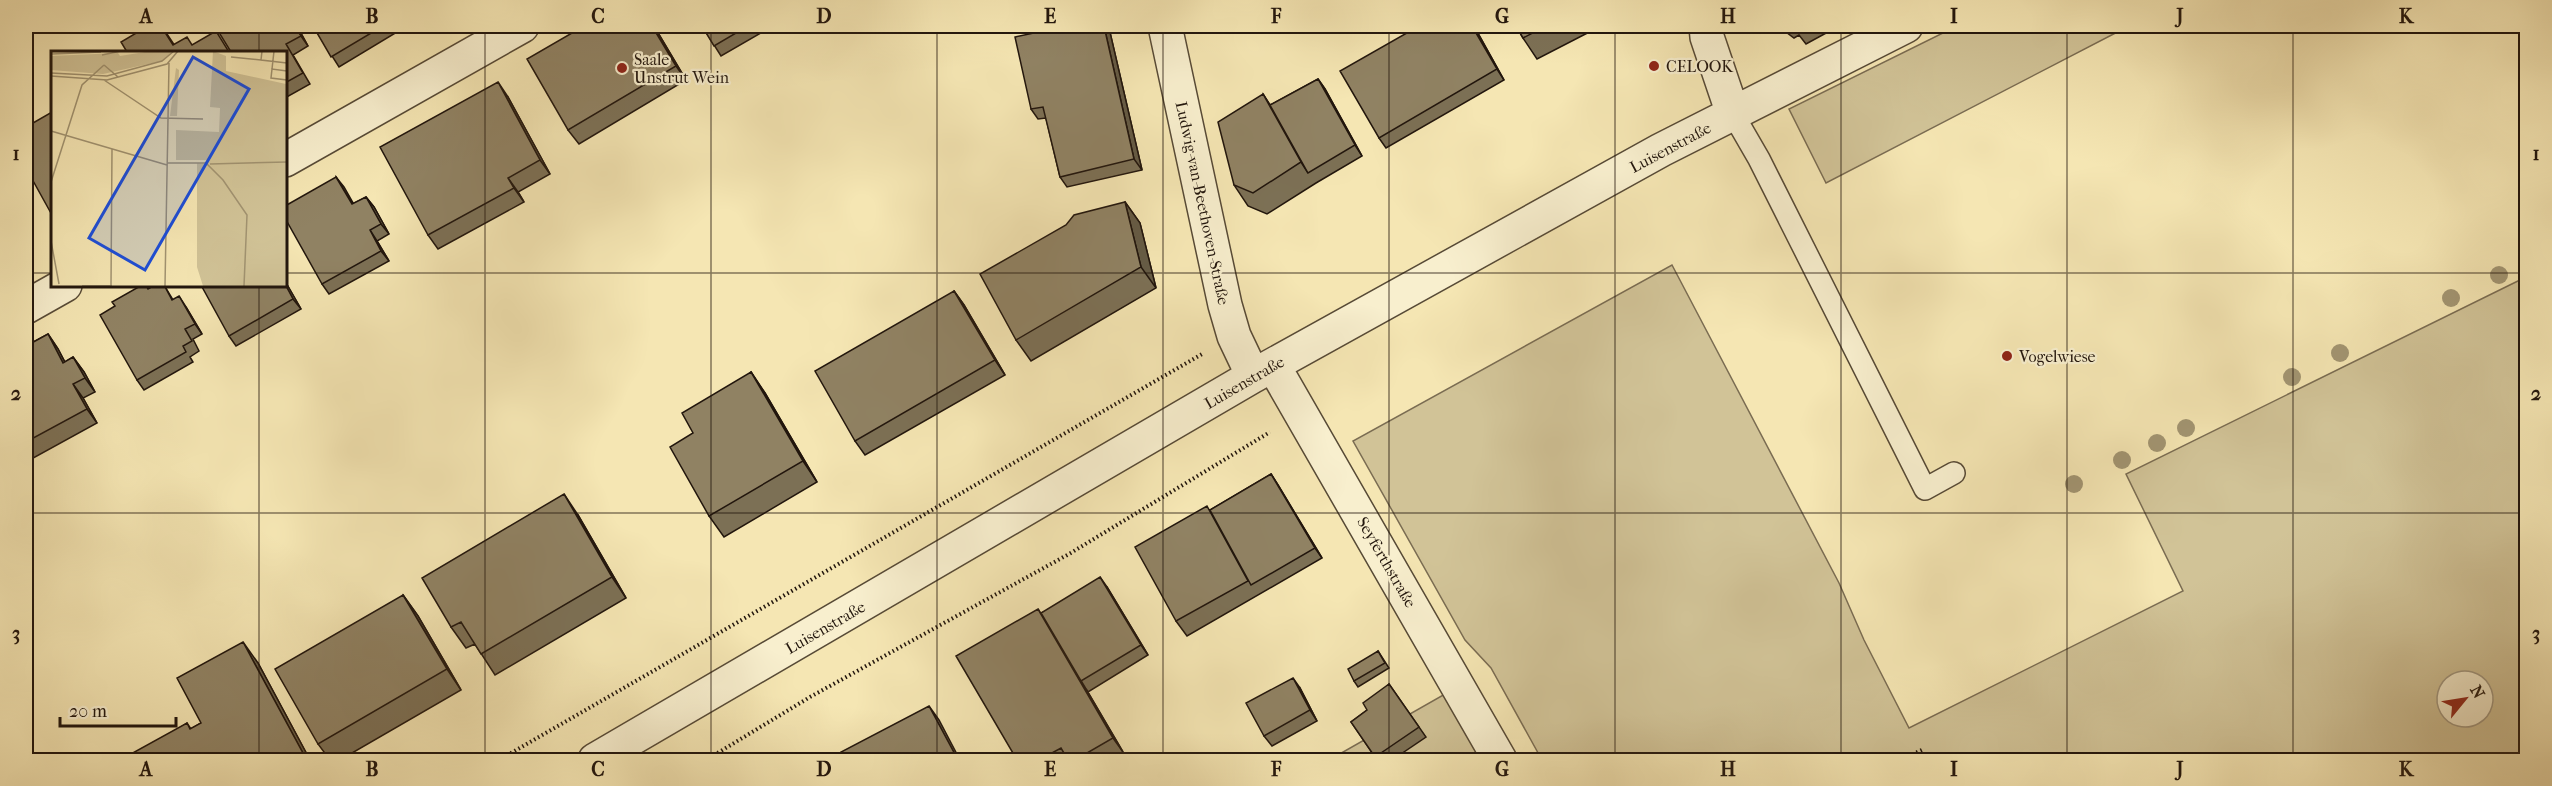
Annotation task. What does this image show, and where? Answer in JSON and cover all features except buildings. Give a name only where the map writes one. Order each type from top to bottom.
[{"type":"street","points":[[286,159],[522,26]]},
{"type":"street","name":"Ludwig-van-Beethoven-Straße","points":[[1164,26],[1225,305],[1234,336],[1263,370]]},
{"type":"street","points":[[1706,26],[1713,57],[1733,114]]},
{"type":"street","name":"Luisenstraße","points":[[596,760],[1263,370],[1661,150],[1906,26]]},
{"type":"street","points":[[26,308],[63,286]]},
{"type":"street","name":"Seyferthstraße","points":[[1263,370],[1302,413],[1500,760]]},
{"type":"lane","points":[[1733,114],[1759,159],[1925,489],[1954,473]]},
{"type":"path","points":[[499,760],[1234,336]]},
{"type":"path","points":[[706,760],[810,698],[1069,554],[1302,413]]},
{"type":"path","points":[[1900,760],[1924,748]]},
{"type":"path","points":[[2248,760],[2260,755]]},
{"type":"shaded area","points":[[1957,26],[2129,26],[1826,183],[1789,109]]},
{"type":"shaded area","points":[[1672,265],[1839,583],[1864,640],[1909,728],[2183,591],[2126,474],[2526,277],[2526,760],[1542,760],[1491,668],[1465,640],[1353,441]]},
{"type":"shaded area","points":[[1452,690],[1490,760],[1329,760]]},
{"type":"place","name":"CELOOK","points":[[1654,66]]},
{"type":"place","name":"Saale Unstrut Wein","points":[[622,68]]},
{"type":"place","name":"Vogelwiese","points":[[2007,356]]}]
